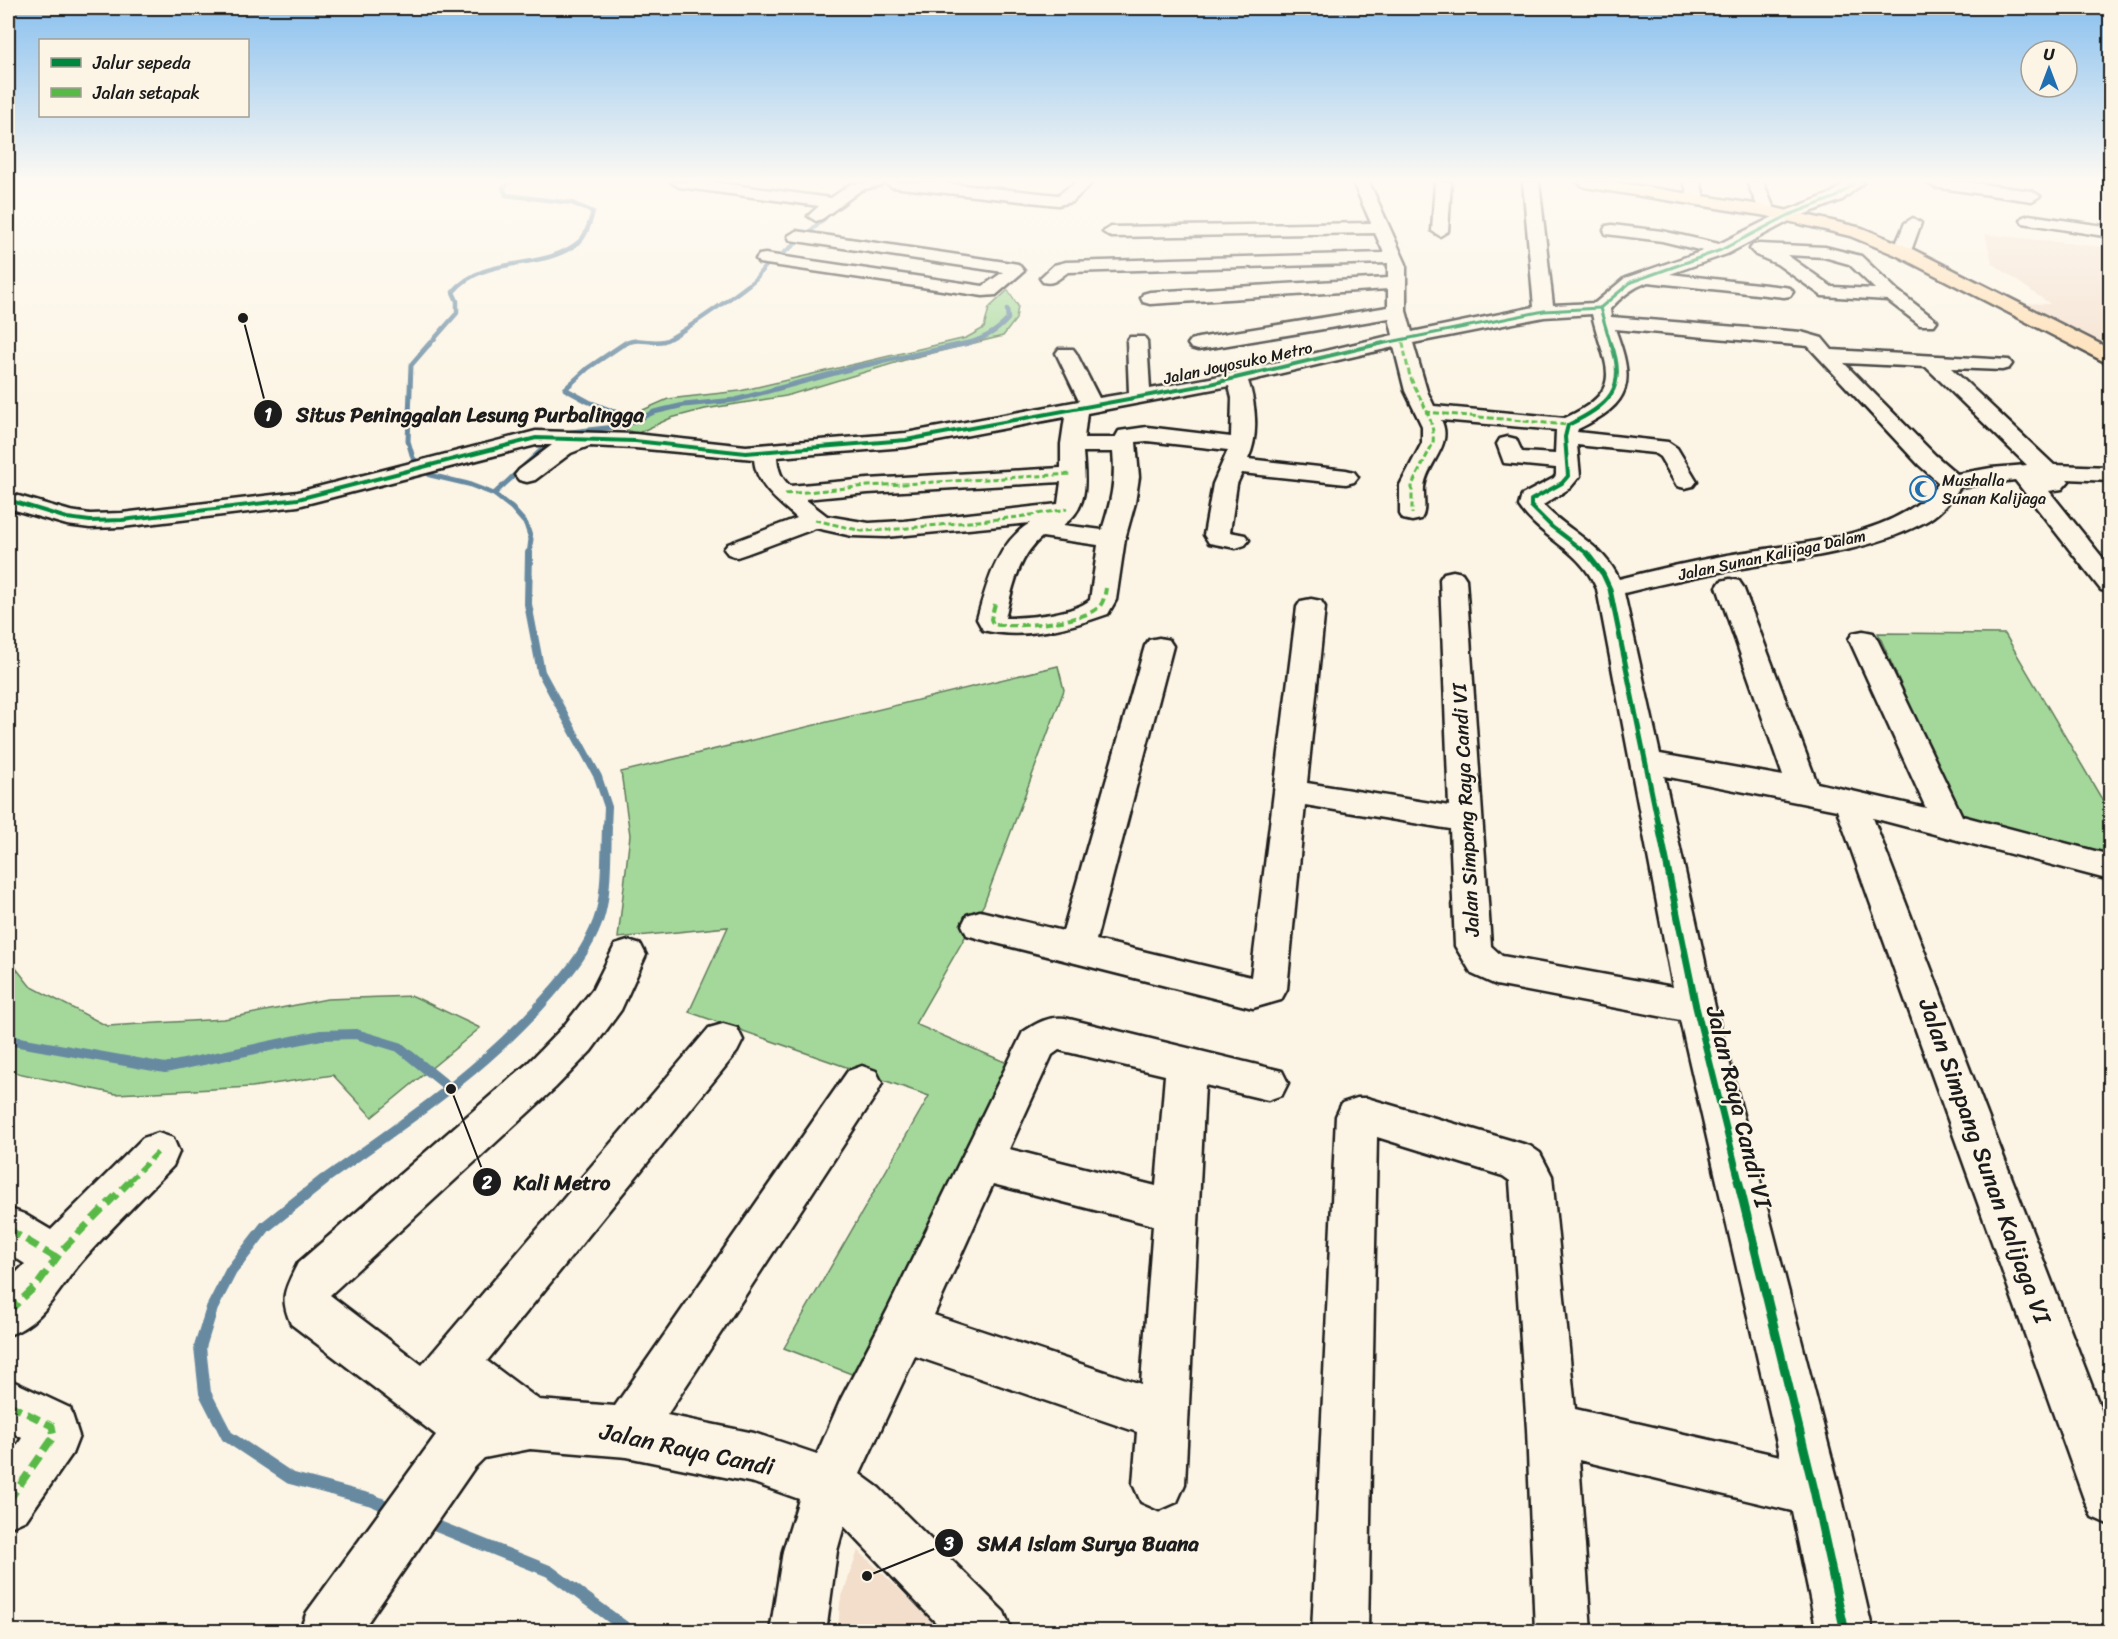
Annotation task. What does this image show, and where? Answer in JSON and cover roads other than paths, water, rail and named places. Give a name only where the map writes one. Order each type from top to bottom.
[{"type":"main road","points":[[1918,258],[2110,357]]},
{"type":"street","points":[[765,258],[758,264],[982,291],[990,291],[1016,271],[1012,268],[948,258]]},
{"type":"street","points":[[1049,278],[1066,267],[1375,258]]},
{"type":"street","points":[[1393,258],[1397,264],[1398,311],[1410,375],[1433,426],[1434,436],[1433,443],[1412,485],[1412,514]]},
{"type":"street","points":[[1539,258],[1544,311]]},
{"type":"street","points":[[1567,431],[1609,402],[1616,392],[1618,368],[1601,315],[1619,288],[1696,258]]},
{"type":"street","points":[[1780,258],[1828,292],[1892,295]]},
{"type":"street","points":[[1850,258],[1856,260],[1892,295],[1927,321]]},
{"type":"street","points":[[1666,270],[1704,284]]},
{"type":"street","points":[[1643,277],[1784,292]]},
{"type":"street","points":[[1150,298],[1397,283]]},
{"type":"street","points":[[1198,344],[1398,311]]},
{"type":"street","name":"Jalan Joyosuko Metro","points":[[8,500],[67,519],[122,520],[289,501],[540,438],[647,442],[721,452],[766,452],[906,440],[1237,378],[1402,339],[1544,311],[1601,315],[1801,338],[1815,342],[1927,460],[1952,482]]},
{"type":"street","points":[[1137,341],[1140,397]]},
{"type":"street","points":[[1066,352],[1084,406],[1072,445],[1070,503],[1067,509],[1037,529],[1018,548],[1000,583],[991,619],[993,624],[1010,627],[1065,619],[1098,608],[1104,594],[1112,539],[1126,486],[1124,445],[1127,436],[1147,434],[1346,477]]},
{"type":"street","points":[[1826,356],[2002,364]]},
{"type":"street","points":[[1933,362],[2034,476],[2110,584]]},
{"type":"street","points":[[1236,540],[1218,538],[1217,535],[1225,484],[1238,455],[1244,409],[1237,378]]},
{"type":"street","points":[[1425,412],[1567,431],[1660,447],[1669,453],[1685,481]]},
{"type":"street","points":[[1508,444],[1512,458],[1566,462],[1567,431]]},
{"type":"street","points":[[527,475],[563,448],[582,439]]},
{"type":"street","points":[[1072,445],[1124,445]]},
{"type":"street","points":[[766,452],[767,474],[776,487],[815,520],[862,531],[1019,517],[1067,509]]},
{"type":"street","name":"Jalan Raya Candi VI","points":[[1566,462],[1568,476],[1562,483],[1531,500],[1531,506],[1593,558],[1610,589],[1696,1007],[1814,1490],[1845,1632]]},
{"type":"street","points":[[785,494],[868,486],[1072,474]]},
{"type":"street","points":[[1952,482],[1970,477],[2110,474]]},
{"type":"street","name":"Jalan Sunan Kalijaga Dalam","points":[[1610,589],[1725,563],[1830,546],[1873,534],[1932,509],[1948,493],[1952,482]]},
{"type":"street","points":[[737,549],[815,520]]},
{"type":"street","points":[[1037,529],[1112,539]]},
{"type":"street","name":"Jalan Simpang Raya Candi VI","points":[[1453,579],[1473,946],[1481,962],[1496,970],[1696,1007]]},
{"type":"street","points":[[1730,587],[1804,791]]},
{"type":"street","points":[[980,925],[1253,993],[1268,989],[1292,792],[1311,607]]},
{"type":"street","points":[[1863,639],[1950,825]]},
{"type":"street","points":[[1076,948],[1159,646]]},
{"type":"street","points":[[1646,762],[1804,791],[1855,813],[1950,825],[2107,871]]},
{"type":"street","points":[[1292,792],[1467,820]]},
{"type":"street","name":"Jalan Simpang Sunan Kalijaga VI","points":[[1855,813],[2110,1499]]},
{"type":"street","points":[[530,1424],[440,1382],[308,1308],[306,1296],[314,1279],[541,1076],[577,1039],[608,999],[628,955]]},
{"type":"street","points":[[798,1632],[810,1551],[830,1484],[859,1417],[904,1328],[1037,1044],[1053,1033],[1268,1083]]},
{"type":"street","points":[[440,1382],[723,1040]]},
{"type":"street","points":[[1159,1484],[1186,1063]]},
{"type":"street","points":[[627,1432],[862,1083]]},
{"type":"street","points":[[1341,1631],[1357,1116],[1367,1116],[1515,1160],[1525,1167],[1531,1176],[1552,1429],[1563,1632]]},
{"type":"street","points":[[8,1312],[37,1285],[56,1258],[158,1152]]},
{"type":"street","points":[[983,1162],[1152,1205]]},
{"type":"street","points":[[8,1229],[56,1258]]},
{"type":"street","points":[[904,1328],[1139,1408]]},
{"type":"street","points":[[334,1620],[466,1443],[440,1382]]},
{"type":"street","points":[[8,1404],[52,1426],[54,1431],[54,1436],[8,1502]]},
{"type":"street","name":"Jalan Raya Candi","points":[[466,1443],[530,1424],[627,1432],[754,1458],[830,1484],[861,1506],[984,1632]]},
{"type":"street","points":[[1552,1429],[1814,1490]]},
{"type":"waterway","points":[[429,345],[457,313],[457,301],[453,292],[466,280],[497,267],[543,258]]},
{"type":"waterway","points":[[623,345],[633,341],[658,342],[670,338],[741,290],[769,263]]},
{"type":"waterway","points":[[966,343],[998,329],[1008,319],[1007,309]]},
{"type":"waterway","points":[[430,343],[411,365],[408,441],[413,458],[430,475],[468,484],[494,494]]},
{"type":"waterway","points":[[625,343],[588,368],[565,389],[589,402],[623,415],[628,424]]},
{"type":"waterway","points":[[628,424],[654,412],[684,405],[735,400],[857,367],[966,343]]},
{"type":"waterway","points":[[961,345],[966,343]]},
{"type":"waterway","points":[[494,494],[550,442],[571,432],[628,424]]},
{"type":"waterway","points":[[494,494],[512,508],[526,524],[531,539],[529,555]]},
{"type":"waterway","points":[[529,553],[528,604],[541,672],[598,777],[608,807],[607,828]]},
{"type":"waterway","points":[[450,1088],[526,1021],[565,976],[589,941],[598,921],[603,900],[607,826]]},
{"type":"waterway","points":[[8,1040],[165,1068],[321,1035],[356,1034],[399,1047],[450,1088]]},
{"type":"waterway","points":[[322,1181],[413,1117],[450,1088]]},
{"type":"waterway","points":[[324,1180],[265,1227],[231,1271],[212,1308],[200,1347],[205,1393],[227,1436],[290,1478],[372,1500],[393,1509]]},
{"type":"waterway","points":[[424,1521],[549,1571],[631,1632]]},
{"type":"place","name":"Situs Peninggalan Lesung Purbalingga","points":[[243,318]]},
{"type":"place","name":"Mushalla Sunan Kalijaga","points":[[1923,489]]},
{"type":"place","name":"Kali Metro","points":[[451,1089]]},
{"type":"place","name":"SMA Islam Surya Buana","points":[[867,1576]]}]
